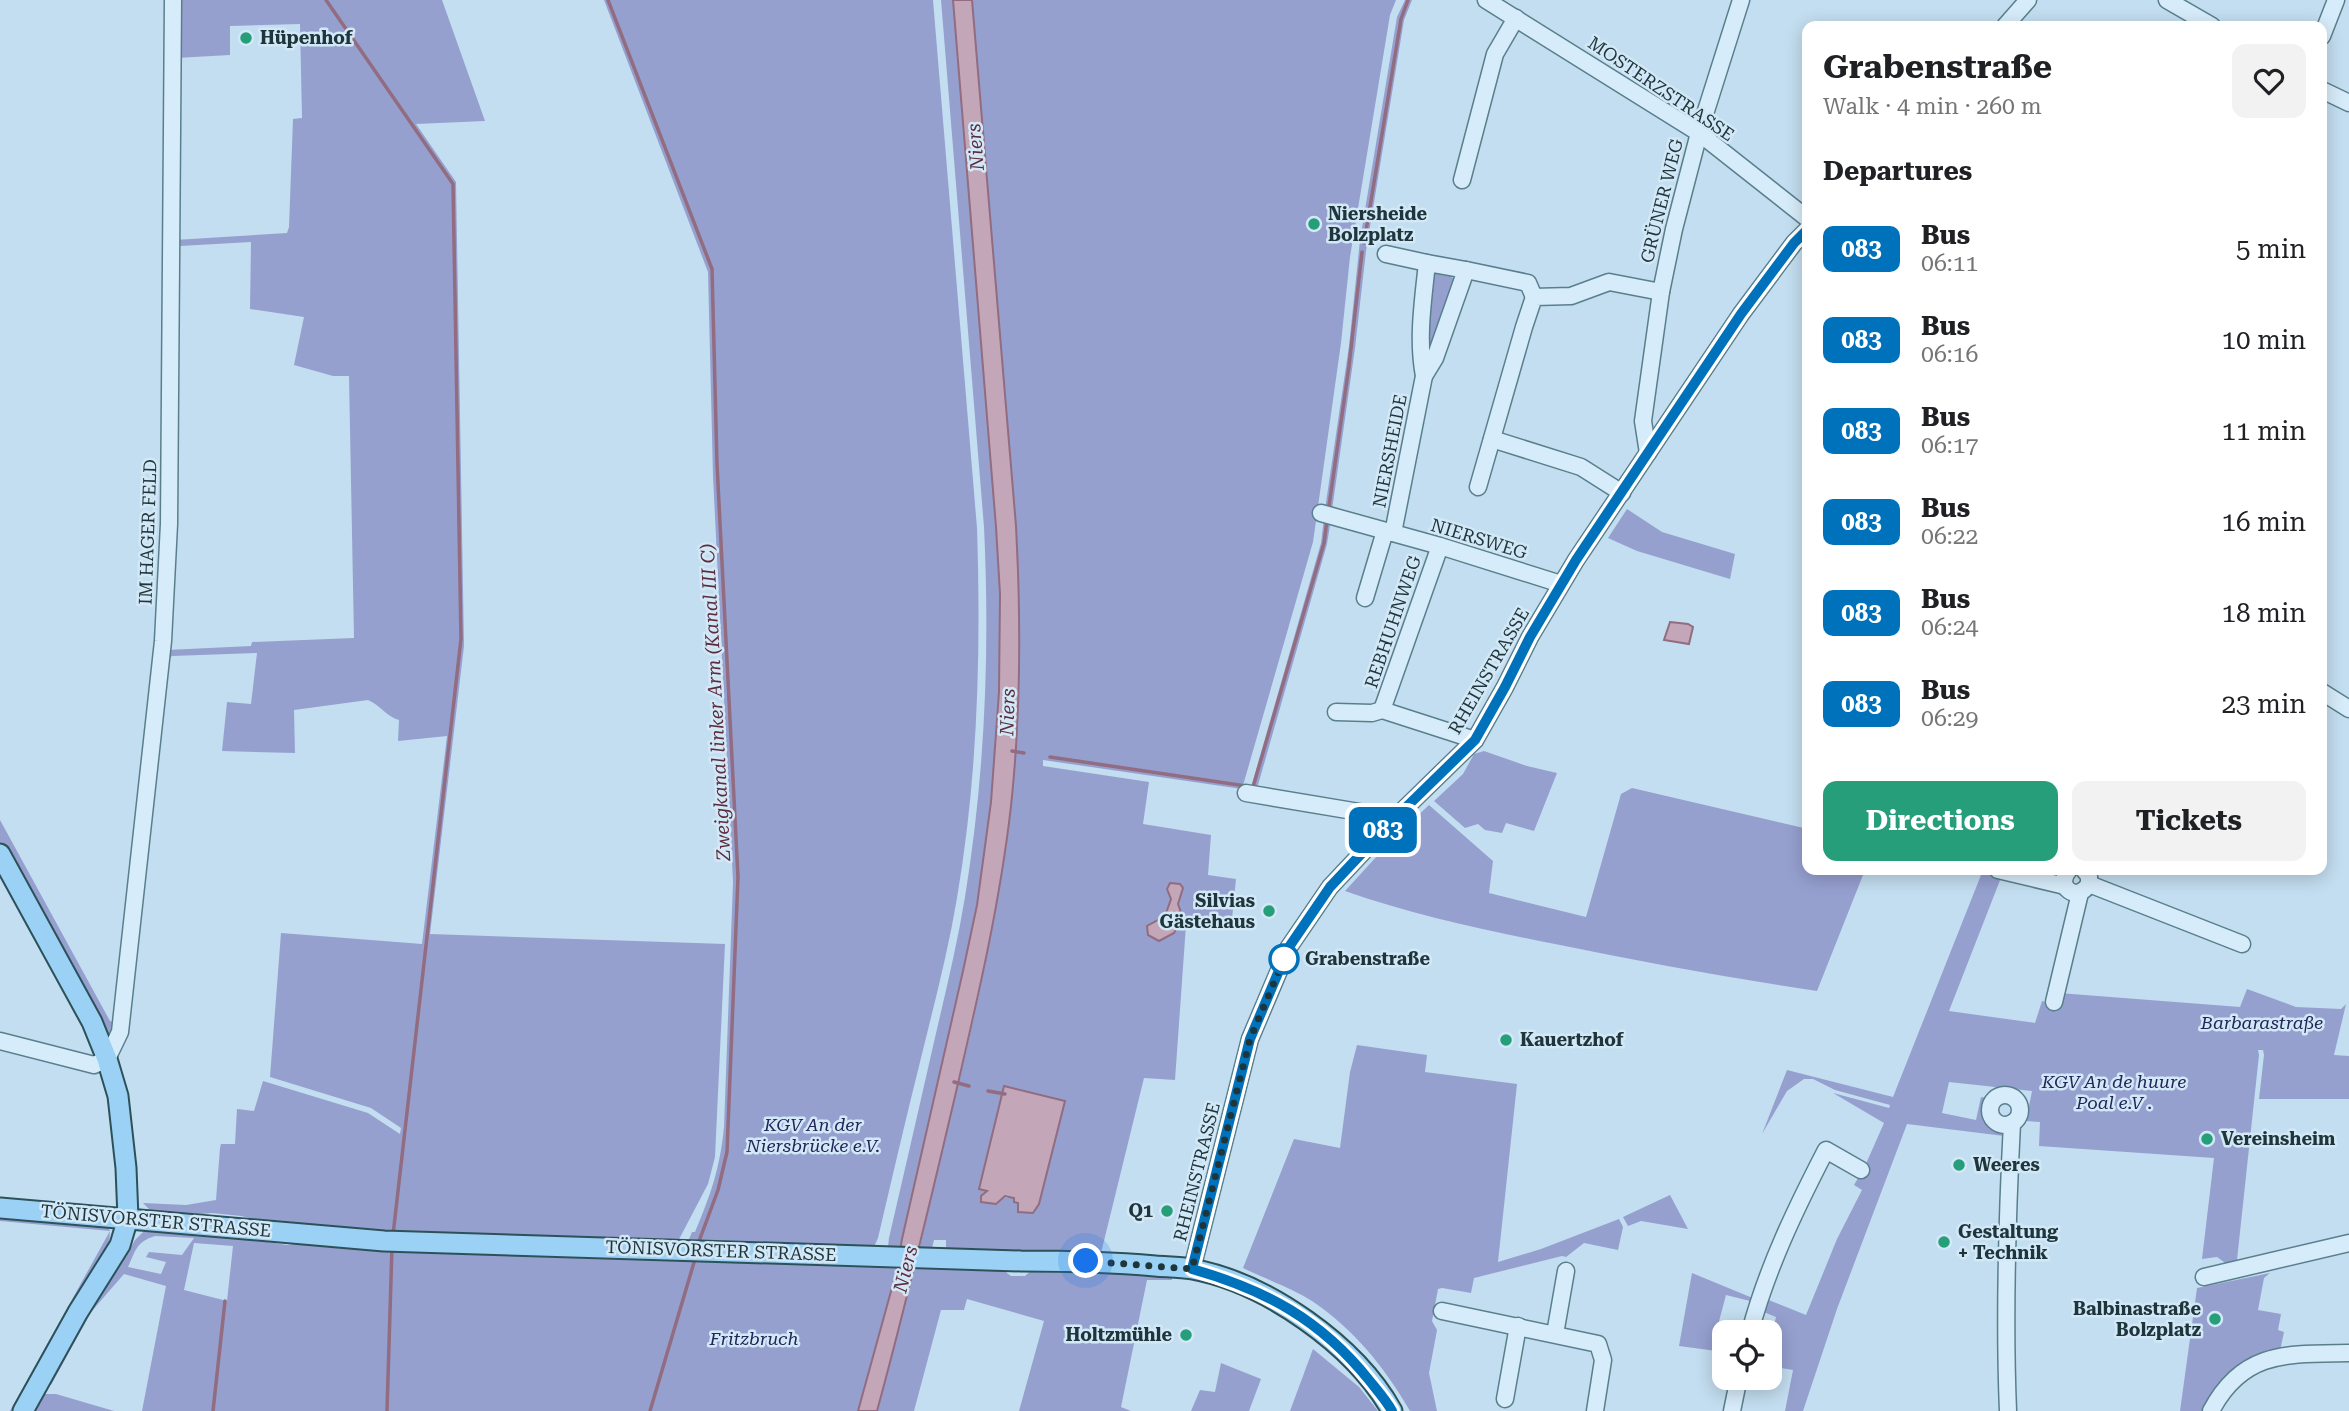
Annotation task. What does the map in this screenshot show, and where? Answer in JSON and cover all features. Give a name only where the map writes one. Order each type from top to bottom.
[{"type":"main road","points":[[0,854],[92,1023],[107,1059],[118,1096],[124,1134],[128,1218],[120,1245],[78,1312],[23,1411]]},
{"type":"main road","name":"TÖNISVORSTER STRASSE","points":[[0,1208],[392,1241],[1108,1261],[1192,1269],[1248,1288],[1299,1314],[1350,1356],[1392,1411]]},
{"type":"street","name":"IM HAGER FELD","points":[[107,1059],[120,1032],[163,641],[169,524],[173,0]]},
{"type":"street","name":"MOSTERZSTRASSE","points":[[1486,0],[1699,133],[1802,214]]},
{"type":"street","name":"GRÜNER WEG","points":[[1648,453],[1643,421],[1661,292],[1699,133],[1741,0]]},
{"type":"street","points":[[2009,21],[2028,0]]},
{"type":"street","points":[[2168,0],[2204,21]]},
{"type":"street","points":[[2327,23],[2336,0]]},
{"type":"street","points":[[1462,180],[1495,54],[1516,18]]},
{"type":"street","points":[[2327,92],[2349,103]]},
{"type":"street","name":"RHEINSTRASSE","points":[[1192,1269],[1250,1039],[1289,947],[1330,887],[1395,818],[1475,740],[1561,584],[1741,314],[1802,235]]},
{"type":"street","points":[[1386,254],[1528,283],[1534,297],[1478,487]]},
{"type":"street","name":"NIERSHEIDE","points":[[1424,376],[1420,358],[1427,263]]},
{"type":"street","name":"NIERSHEIDE","points":[[1389,532],[1424,376],[1435,358],[1466,270]]},
{"type":"street","name":"GRÜNER WEG","points":[[1534,297],[1571,296],[1609,282],[1661,292]]},
{"type":"street","points":[[1492,439],[1581,467],[1622,493]]},
{"type":"street","name":"NIERSWEG","points":[[1321,513],[1440,546],[1561,584]]},
{"type":"street","points":[[1364,598],[1389,532]]},
{"type":"street","name":"REBHUHNWEG","points":[[1382,710],[1440,546]]},
{"type":"street","points":[[2327,695],[2349,709]]},
{"type":"street","points":[[1336,712],[1372,713],[1382,710],[1475,740]]},
{"type":"street","points":[[1246,793],[1395,818]]},
{"type":"street","points":[[2029,875],[2079,883]]},
{"type":"street","points":[[2066,875],[2064,878],[2242,944]]},
{"type":"street","points":[[2054,1002],[2079,883]]},
{"type":"street","points":[[0,1041],[94,1065],[107,1059]]},
{"type":"street","points":[[2008,1411],[2005,1342],[2007,1213],[2012,1123]]},
{"type":"street","points":[[1754,1320],[1778,1250],[1826,1150],[1861,1170]]},
{"type":"street","points":[[2204,1277],[2349,1243]]},
{"type":"street","points":[[1555,1334],[1566,1271]]},
{"type":"street","points":[[1442,1311],[1598,1344],[1603,1360],[1595,1411]]},
{"type":"street","points":[[1505,1399],[1518,1326]]},
{"type":"street","points":[[2211,1411],[2222,1390],[2254,1364],[2276,1356],[2349,1353]]},
{"type":"street","points":[[1732,1411],[1736,1390]]},
{"type":"green space","points":[[176,0],[442,0],[485,121],[416,124],[456,182],[464,646],[430,934],[725,944],[715,1157],[708,1184],[676,1245],[390,1234],[285,1226],[241,1216],[212,1213],[184,1216],[154,1214],[143,1203],[186,1205],[216,1200],[221,1144],[235,1144],[237,1109],[254,1111],[263,1081],[368,1113],[400,1134],[401,1128],[371,1108],[270,1077],[281,933],[422,944],[447,736],[398,741],[399,720],[368,700],[294,710],[295,753],[222,751],[227,702],[251,704],[257,653],[172,656],[166,661],[167,650],[251,646],[252,642],[354,638],[349,376],[333,376],[294,365],[304,317],[250,309],[251,242],[180,246],[175,252],[175,240],[287,233],[293,119],[302,118],[300,24],[230,26],[230,55],[176,58]]},
{"type":"green space","points":[[604,0],[933,0],[977,528],[979,621],[976,713],[970,806],[953,918],[878,1238],[872,1251],[886,1263],[889,1238],[962,915],[977,805],[984,712],[984,527],[941,0],[953,0],[996,527],[1000,594],[999,692],[991,802],[977,905],[897,1269],[915,1270],[978,998],[996,907],[1014,765],[1018,669],[1016,526],[972,0],[1396,0],[1390,15],[1350,257],[1341,343],[1313,542],[1242,789],[1043,760],[1043,766],[1149,782],[1143,824],[1211,835],[1208,875],[1236,879],[1231,929],[1186,925],[1175,1080],[1144,1078],[1101,1253],[951,1252],[946,1247],[946,1240],[934,1240],[928,1264],[999,1267],[1011,1276],[1025,1276],[1035,1267],[1172,1276],[1172,1280],[1147,1280],[1121,1407],[1131,1411],[1019,1411],[1044,1321],[967,1299],[964,1310],[941,1310],[914,1411],[142,1411],[166,1286],[124,1274],[91,1312],[51,1385],[46,1378],[97,1291],[120,1266],[135,1240],[145,1230],[224,1235],[287,1245],[310,1242],[686,1246],[692,1232],[695,1232],[714,1181],[724,1127],[733,882],[713,476],[708,272]],"holes":[[[1183,888],[1178,904],[1183,918],[1159,941],[1148,935],[1147,926],[1165,916],[1171,899],[1167,889]],[[1064,1101],[1014,1198],[981,1196]],[[155,1236],[194,1238],[182,1255],[149,1252],[146,1257],[166,1262],[161,1274],[128,1267],[137,1247]],[[194,1243],[233,1246],[227,1301],[184,1290]]]},
{"type":"green space","points":[[1405,0],[1412,0],[1404,20],[1366,251],[1332,510],[1325,509],[1349,346],[1360,240],[1397,17]]},
{"type":"green space","points":[[1433,275],[1450,275],[1456,282],[1430,360],[1424,355]]},
{"type":"green space","points":[[1627,509],[1662,532],[1735,554],[1730,579],[1637,551],[1608,538]]},
{"type":"green space","points":[[1324,518],[1331,519],[1327,544],[1256,792],[1250,791],[1321,543]]},
{"type":"green space","points":[[1484,751],[1557,773],[1534,831],[1506,823],[1502,833],[1485,830],[1478,824],[1465,828],[1434,801],[1463,774],[1474,754]]},
{"type":"green space","points":[[1632,788],[1802,828],[1802,875],[1863,875],[1817,991],[1620,957],[1502,933],[1423,915],[1345,891],[1377,856],[1389,837],[1399,828],[1406,827],[1429,805],[1493,861],[1489,893],[1586,917],[1621,794]]},
{"type":"green space","points":[[0,820],[110,1021],[117,1023],[112,1035],[107,1036],[103,1031],[0,844]]},
{"type":"green space","points":[[1981,875],[2002,875],[1949,1011],[2035,1023],[2042,1001],[2056,1005],[2059,993],[2240,1007],[2247,989],[2296,1007],[2341,1009],[2346,1004],[2334,1055],[2349,1056],[2349,1099],[2259,1099],[2264,1055],[2263,1050],[2258,1050],[2237,1260],[2228,1265],[2217,1257],[2202,1259],[2214,1158],[2039,1146],[2040,1122],[2026,1121],[2032,1091],[1949,1082],[1942,1113],[1976,1120],[1981,1097],[1987,1098],[1983,1121],[2004,1136],[1907,1124],[1837,1309],[1803,1411],[1785,1411],[1793,1370],[1782,1368],[1782,1320],[1775,1320],[1776,1317],[1761,1311],[1766,1299],[1806,1315],[1837,1239],[1862,1190],[1854,1185],[1884,1123],[1833,1093],[1889,1108],[1890,1105],[1835,1090],[1813,1079],[1804,1079],[1787,1091],[1762,1134],[1787,1070],[1893,1097]]},
{"type":"green space","points":[[1357,1045],[1427,1055],[1425,1072],[1517,1084],[1498,1262],[1541,1249],[1619,1219],[1623,1227],[1618,1250],[1584,1243],[1566,1257],[1474,1278],[1471,1293],[1438,1289],[1432,1321],[1437,1330],[1429,1373],[1437,1411],[1410,1411],[1368,1351],[1328,1312],[1304,1296],[1243,1268],[1294,1139],[1340,1148],[1350,1072]]},
{"type":"green space","points":[[1670,1195],[1688,1229],[1641,1221],[1628,1226],[1623,1217]]},
{"type":"green space","points":[[0,1217],[104,1226],[110,1231],[0,1221]]},
{"type":"green space","points":[[110,1231],[109,1246],[18,1411],[10,1411]]},
{"type":"green space","points":[[1692,1273],[1755,1299],[1751,1309],[1748,1309],[1750,1301],[1726,1295],[1719,1320],[1712,1320],[1712,1350],[1679,1346]]},
{"type":"green space","points":[[2270,1273],[2264,1278],[2258,1310],[2281,1314],[2278,1330],[2284,1332],[2280,1351],[2207,1411],[2180,1411],[2197,1288]]},
{"type":"green space","points":[[1313,1349],[1359,1387],[1378,1411],[1290,1411]]},
{"type":"green space","points":[[1221,1363],[1261,1379],[1249,1411],[1191,1411],[1200,1390],[1215,1392]]},
{"type":"green space","points":[[37,1394],[56,1394],[114,1411],[27,1411]]},
{"type":"water","name":"Niers","points":[[953,0],[972,0],[1016,526],[1019,596],[1017,736],[1011,806],[995,914],[947,1132],[877,1411],[858,1411],[896,1273],[977,905],[991,802],[999,692],[1000,594],[996,527]]},
{"type":"water","points":[[1670,622],[1693,627],[1689,644],[1664,640]]},
{"type":"water","points":[[1170,883],[1180,884],[1183,888],[1178,904],[1183,918],[1174,933],[1159,941],[1148,935],[1147,926],[1165,916],[1171,899],[1167,889]]},
{"type":"water","points":[[1004,1086],[1065,1101],[1039,1204],[1033,1213],[1018,1212],[1018,1203],[1014,1202],[1014,1198],[1005,1196],[996,1204],[981,1202],[981,1196],[987,1191],[979,1189]]},
{"type":"waterway","points":[[326,0],[453,184],[461,639],[393,1235]]},
{"type":"waterway","name":"Zweigkanal linker Arm (Kanal III C)","points":[[608,0],[712,269],[717,464],[738,877],[727,1152],[718,1190],[698,1244]]},
{"type":"waterway","points":[[1364,243],[1401,19],[1408,0]]},
{"type":"waterway","points":[[1329,506],[1362,252]]},
{"type":"waterway","points":[[1253,787],[1324,543],[1327,520]]},
{"type":"waterway","points":[[1012,751],[1024,753]]},
{"type":"waterway","points":[[1050,757],[1246,786]]},
{"type":"waterway","points":[[954,1082],[969,1086]]},
{"type":"waterway","points":[[988,1091],[1005,1094]]},
{"type":"waterway","points":[[387,1411],[392,1246]]},
{"type":"waterway","name":"Zweigkanal linker Arm (Kanal III C)","points":[[650,1411],[695,1259]]},
{"type":"waterway","points":[[213,1411],[225,1301]]},
{"type":"bus line","name":"083","points":[[1392,1411],[1350,1356],[1299,1314],[1248,1288],[1192,1269],[1250,1039],[1289,947],[1314,909],[1330,887],[1395,818],[1475,740],[1530,637],[1576,560],[1741,314],[1802,235]]},
{"type":"place","name":"Hüpenhof","points":[[246,38]]},
{"type":"place","name":"Niersheide Bolzplatz","points":[[1314,224]]},
{"type":"place","name":"Silvias Gästehaus","points":[[1269,911]]},
{"type":"place","name":"Grabenstraße","points":[[1284,959]]},
{"type":"place","name":"Kauertzhof","points":[[1506,1040]]},
{"type":"place","name":"Vereinsheim","points":[[2207,1139]]},
{"type":"place","name":"Weeres","points":[[1959,1165]]},
{"type":"place","name":"Q1","points":[[1167,1211]]},
{"type":"place","name":"Gestaltung + Technik","points":[[1944,1242]]},
{"type":"place","name":"Balbinastraße Bolzplatz","points":[[2215,1319]]},
{"type":"place","name":"Holtzmühle","points":[[1186,1335]]},
{"type":"route","points":[[1086,1261],[1192,1269],[1250,1039],[1284,959]]},
{"type":"park label","name":"Barbarastraße","points":[[2262,1023]]},
{"type":"park label","name":"KGV An de huure Poal e.V .","points":[[2114,1092]]},
{"type":"park label","name":"KGV An der Niersbrücke e.V.","points":[[813,1135]]},
{"type":"park label","name":"Fritzbruch","points":[[754,1339]]}]
